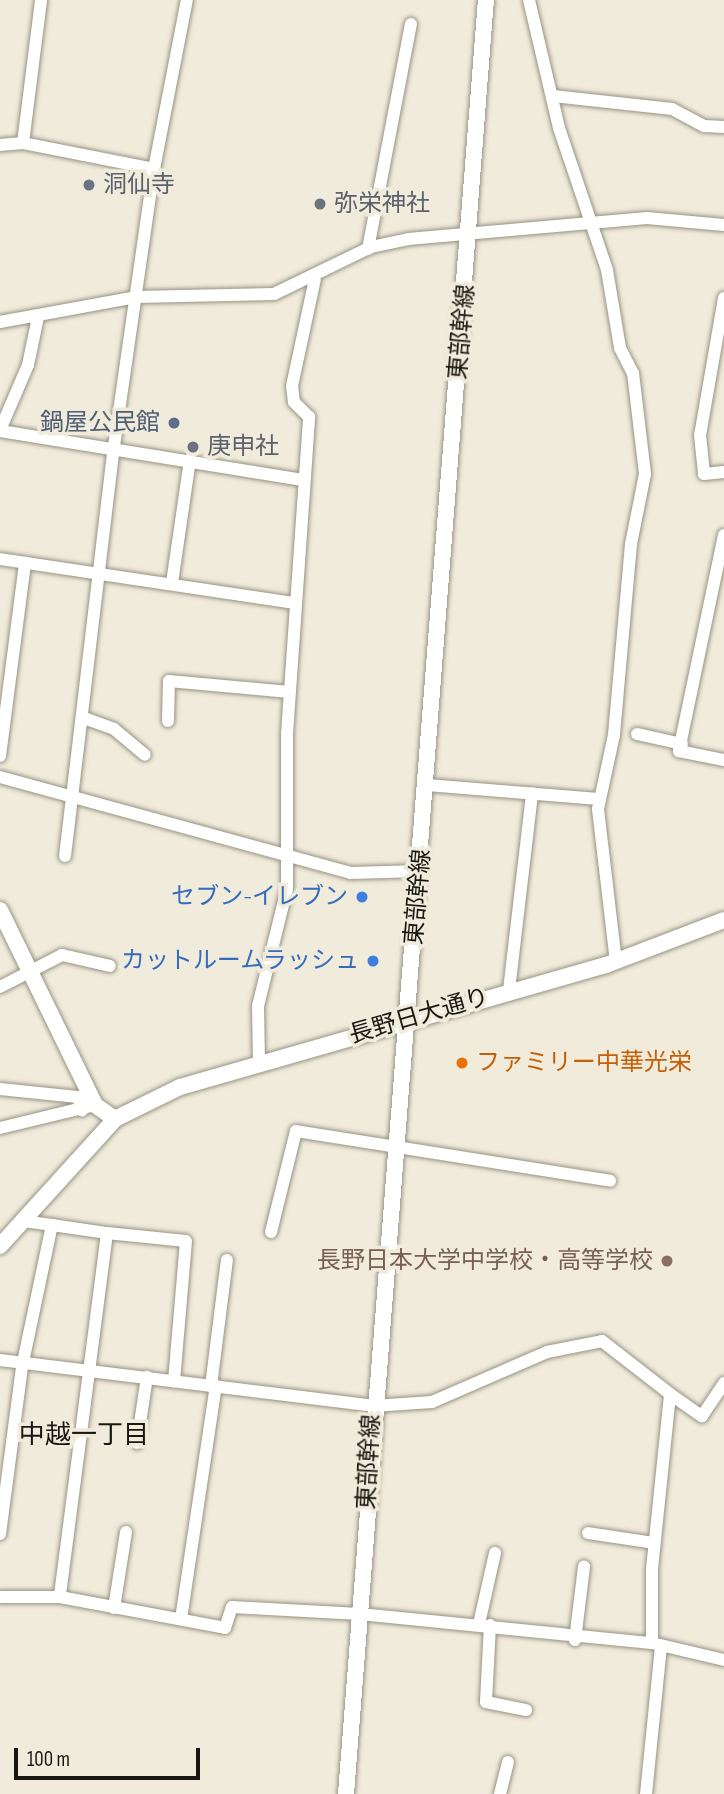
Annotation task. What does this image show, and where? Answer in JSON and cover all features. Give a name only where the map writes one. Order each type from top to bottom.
[{"type":"street","points":[[23,143],[41,0]]},
{"type":"street","points":[[65,856],[102,573],[114,446],[154,169],[187,0]]},
{"type":"street","name":"東部幹線","points":[[346,1794],[373,1406],[427,785],[486,0]]},
{"type":"street","points":[[529,0],[553,96],[594,226],[620,348],[633,373],[645,474],[631,544],[614,735],[598,799],[617,962]]},
{"type":"street","points":[[368,248],[411,24]]},
{"type":"street","points":[[553,96],[672,109],[704,126],[724,127]]},
{"type":"street","points":[[1,148],[23,143],[154,169]]},
{"type":"street","points":[[0,322],[136,297],[254,297],[315,279],[368,248],[408,239],[470,238],[647,218],[724,225]]},
{"type":"street","points":[[259,1063],[258,1006],[282,922],[290,692],[309,417],[294,402],[292,386],[315,279]]},
{"type":"street","points":[[724,298],[699,435],[704,474],[724,472]]},
{"type":"street","points":[[38,317],[28,365],[0,431],[114,446],[303,480]]},
{"type":"street","points":[[172,583],[190,459]]},
{"type":"street","points":[[724,535],[680,751],[724,760]]},
{"type":"street","points":[[0,559],[296,603]]},
{"type":"street","points":[[0,756],[25,563]]},
{"type":"street","points":[[710,601],[724,604]]},
{"type":"street","points":[[168,721],[169,681],[290,692]]},
{"type":"street","points":[[84,719],[114,729],[145,755]]},
{"type":"street","points":[[638,734],[682,744]]},
{"type":"street","points":[[0,777],[350,873],[420,871]]},
{"type":"street","points":[[427,785],[598,799]]},
{"type":"street","points":[[509,990],[532,793]]},
{"type":"street","points":[[0,910],[88,1107]]},
{"type":"street","name":"長野日大通り","points":[[115,1119],[180,1087],[509,990],[617,962],[724,920]]},
{"type":"street","points":[[0,987],[62,955],[110,966]]},
{"type":"street","points":[[0,1089],[78,1097],[88,1107],[115,1119],[0,1246]]},
{"type":"street","points":[[0,1128],[88,1107]]},
{"type":"street","points":[[271,1232],[296,1131],[610,1181]]},
{"type":"street","points":[[22,1221],[186,1241],[174,1381]]},
{"type":"street","points":[[0,1534],[22,1367],[52,1225]]},
{"type":"street","points":[[60,1597],[92,1369],[107,1233]]},
{"type":"street","points":[[181,1619],[228,1260]]},
{"type":"street","points":[[0,1360],[22,1367],[92,1369],[373,1406],[432,1402],[547,1352],[602,1341],[702,1416],[724,1383]]},
{"type":"street","points":[[137,1443],[147,1377]]},
{"type":"street","points":[[646,1794],[657,1644],[654,1543],[670,1394]]},
{"type":"street","points":[[114,1608],[125,1532]]},
{"type":"street","points":[[588,1533],[654,1543]]},
{"type":"street","points":[[495,1553],[484,1625],[486,1702],[526,1710]]},
{"type":"street","points":[[575,1640],[584,1567]]},
{"type":"street","points":[[0,1597],[60,1597],[225,1628],[232,1607],[360,1614],[484,1625],[575,1640],[657,1644],[724,1660]]},
{"type":"street","points":[[500,1794],[508,1762]]},
{"type":"place","name":"洞仙寺","points":[[89,185]]},
{"type":"place","name":"弥栄神社","points":[[320,204]]},
{"type":"place","name":"鍋屋公民館","points":[[174,423]]},
{"type":"place","name":"庚申社","points":[[193,447]]},
{"type":"place","name":"セブン-イレブン","points":[[362,897]]},
{"type":"place","name":"カットルームラッシュ","points":[[373,961]]},
{"type":"place","name":"ファミリー中華光栄","points":[[462,1063]]},
{"type":"place","name":"長野日本大学中学校・高等学校","points":[[667,1261]]},
{"type":"district","name":"中越一丁目","points":[[84,1436]]}]
